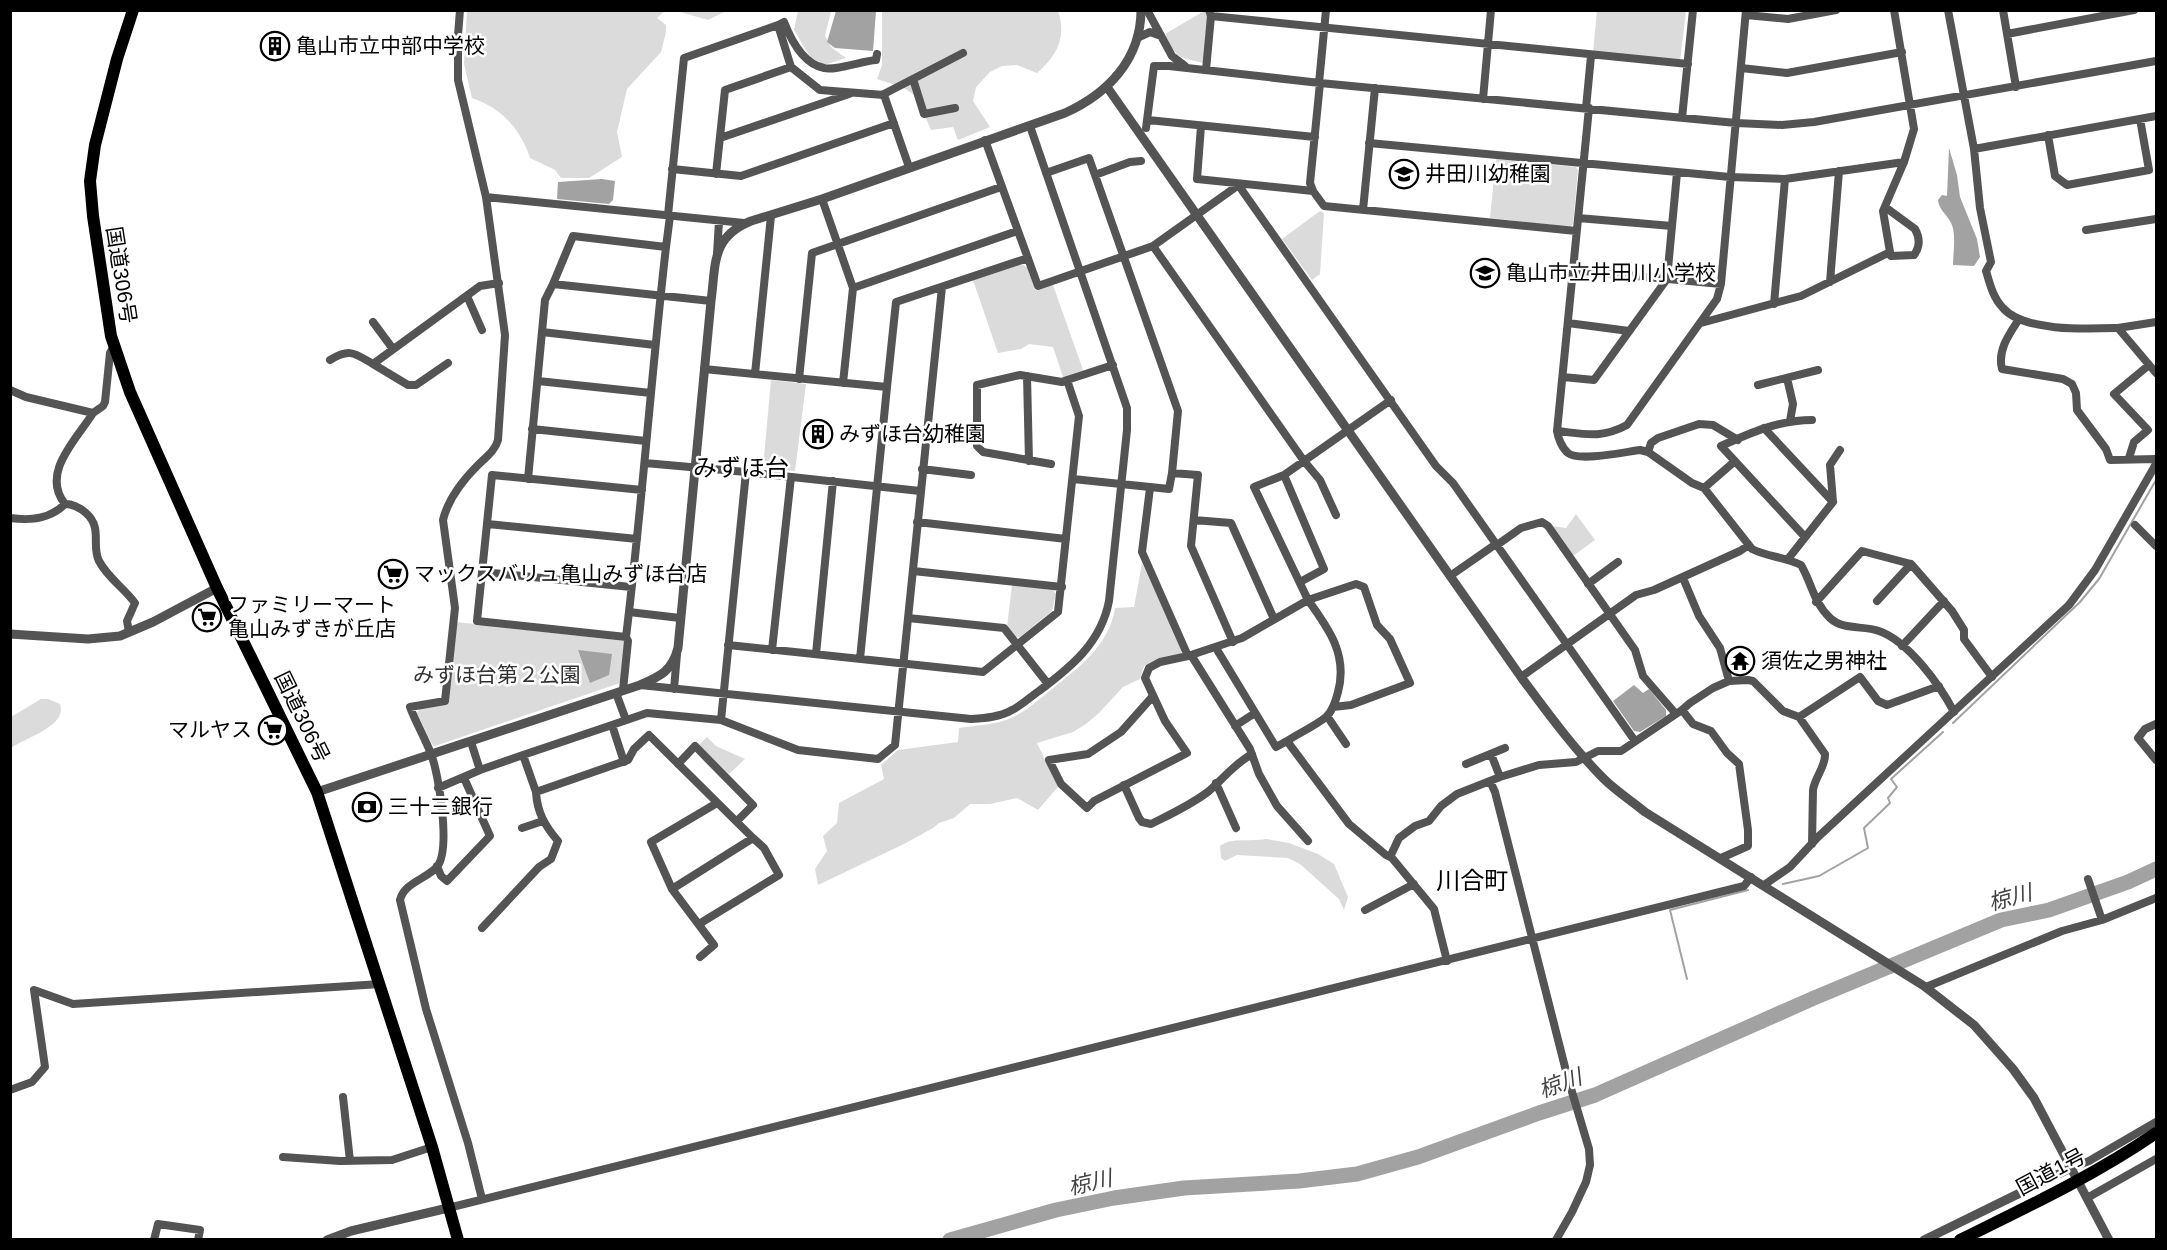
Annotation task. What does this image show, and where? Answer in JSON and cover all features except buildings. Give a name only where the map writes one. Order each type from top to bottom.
[{"type":"highway","name":"国道306号","points":[[133,10],[117,59],[95,145],[90,181],[103,287],[114,346],[130,392],[217,588],[317,792],[432,1146],[458,1239]]},
{"type":"highway","name":"国道1号","points":[[1960,1239],[2049,1196],[2132,1150],[2157,1133]]},
{"type":"street","points":[[460,10],[458,80],[486,197],[505,335],[498,440],[496,448],[471,472],[449,501],[443,520],[455,608],[445,701],[410,707],[431,754],[438,788],[443,853],[437,866],[402,892],[400,900],[426,1010],[468,1143],[482,1199]]},
{"type":"street","points":[[717,254],[725,236],[744,224],[1030,126],[1077,108],[1095,98],[1107,87],[1130,57],[1137,38],[1142,10]]},
{"type":"street","points":[[1147,10],[1172,56],[1181,64],[1192,69]]},
{"type":"street","points":[[1326,10],[1310,183],[1324,206],[1576,231]]},
{"type":"street","points":[[1483,99],[1491,10]]},
{"type":"street","points":[[1682,118],[1693,10]]},
{"type":"street","points":[[1557,431],[1597,436],[1616,431],[1627,425],[1717,299],[1721,284],[1746,13],[1788,19],[1836,10]]},
{"type":"street","points":[[1885,207],[1918,234],[1919,248],[1914,255],[1891,256],[1883,211],[1914,134],[1894,10]]},
{"type":"street","points":[[1948,10],[1974,148],[1980,208],[1991,262],[1986,270],[1993,294],[2004,310],[2019,319],[2047,327],[2118,328],[2157,322]]},
{"type":"street","points":[[2003,10],[2016,87]]},
{"type":"street","points":[[2007,34],[2134,10]]},
{"type":"street","points":[[1206,70],[1210,13],[1591,56],[1688,64]]},
{"type":"street","points":[[626,720],[619,692],[628,641],[626,637],[684,58],[784,22],[806,60],[825,69],[876,60],[877,54]]},
{"type":"street","points":[[778,25],[791,67],[820,90],[855,91],[882,95],[963,53]]},
{"type":"street","points":[[1137,38],[1150,32],[1162,37]]},
{"type":"street","points":[[1741,68],[1787,73],[1902,52]]},
{"type":"street","points":[[1591,56],[1557,431],[1563,447],[1569,454],[1576,456],[1640,450],[1648,452],[1692,483],[1704,488],[1749,545],[1761,554],[1788,559],[1801,565],[1816,602],[1838,623],[1876,630],[1890,636],[1902,646],[1932,675],[1954,712]]},
{"type":"street","points":[[1315,137],[1201,126],[1147,124],[1154,66],[1682,118],[1782,125],[1803,124],[2157,61]]},
{"type":"street","points":[[716,174],[724,90],[791,67]]},
{"type":"street","points":[[913,79],[924,114],[955,108]]},
{"type":"street","points":[[1107,87],[1521,677],[1585,758],[1606,781],[1645,812],[1925,986],[1974,1025],[2013,1069],[2034,1098],[2109,1239]]},
{"type":"street","points":[[1363,210],[1375,88]]},
{"type":"street","points":[[720,138],[855,91]]},
{"type":"street","points":[[882,95],[909,167]]},
{"type":"street","points":[[1974,148],[2157,116]]},
{"type":"street","points":[[2048,135],[2055,176],[2067,185],[2149,170],[2140,118]]},
{"type":"street","points":[[672,169],[741,176],[894,123]]},
{"type":"street","points":[[640,685],[960,719],[994,716],[1012,711],[1048,684],[1091,645],[1105,618],[1110,595],[1127,418],[1125,400],[1030,126]]},
{"type":"street","points":[[1201,126],[1197,179],[1313,191]]},
{"type":"street","points":[[986,141],[1038,286],[1153,246],[1240,185]]},
{"type":"street","points":[[1369,143],[1677,173],[1785,179],[1904,162]]},
{"type":"street","points":[[1046,172],[1089,158],[1178,411],[1169,489],[1073,479]]},
{"type":"street","points":[[1095,175],[1130,162],[1141,161]]},
{"type":"street","points":[[1830,282],[1839,171]]},
{"type":"street","points":[[1563,377],[1594,380],[1667,279],[1677,173]]},
{"type":"street","points":[[1774,304],[1785,179]]},
{"type":"street","points":[[1240,185],[1436,466],[1453,483],[1635,741]]},
{"type":"street","points":[[799,379],[812,253],[1001,187]]},
{"type":"street","points":[[486,197],[744,224]]},
{"type":"street","points":[[822,199],[853,288],[843,382]]},
{"type":"street","points":[[755,374],[771,216]]},
{"type":"street","points":[[1578,218],[1672,226]]},
{"type":"street","points":[[2086,230],[2157,219]]},
{"type":"street","points":[[674,689],[719,221]]},
{"type":"street","points":[[853,288],[1017,231]]},
{"type":"street","points":[[528,478],[546,300],[573,236],[666,247]]},
{"type":"street","points":[[1153,246],[1304,461],[1320,480],[1336,515]]},
{"type":"street","points":[[1701,323],[1801,296],[1890,252]]},
{"type":"street","points":[[860,659],[896,302],[1028,258]]},
{"type":"street","points":[[1573,270],[1721,284]]},
{"type":"street","points":[[373,364],[480,286],[499,284]]},
{"type":"street","points":[[553,284],[711,301]]},
{"type":"street","points":[[438,788],[480,770],[647,713],[721,720],[798,750],[878,759],[895,745],[942,287]]},
{"type":"street","points":[[467,296],[482,330]]},
{"type":"street","points":[[2019,319],[2003,348],[2002,369],[2068,380],[2075,388],[2077,410],[2106,449],[2110,460],[2157,459]]},
{"type":"street","points":[[373,322],[393,349]]},
{"type":"street","points":[[1568,323],[1629,331]]},
{"type":"street","points":[[2118,328],[2154,369],[2114,394],[2148,430],[2134,442],[2128,458]]},
{"type":"street","points":[[542,333],[655,345]]},
{"type":"street","points":[[65,504],[57,492],[59,465],[93,413],[105,402],[110,353],[114,346]]},
{"type":"street","points":[[330,360],[347,352],[353,353],[408,385],[416,386],[448,363]]},
{"type":"street","points":[[1051,464],[982,452],[977,446],[977,385],[1020,375],[1062,382],[1113,364]]},
{"type":"street","points":[[704,369],[887,387]]},
{"type":"street","points":[[1758,385],[1818,370]]},
{"type":"street","points":[[1027,376],[1029,461]]},
{"type":"street","points":[[1786,378],[1793,404],[1790,421]]},
{"type":"street","points":[[728,645],[983,672],[1058,612],[1079,416],[1067,380]]},
{"type":"street","points":[[538,381],[651,393]]},
{"type":"street","points":[[10,390],[26,397],[93,413]]},
{"type":"street","points":[[1216,648],[1276,747],[1327,716],[1341,682],[1338,648],[1308,600],[1254,486],[1284,475],[1391,400]]},
{"type":"street","points":[[1805,537],[1721,446],[1764,428],[1790,421],[1812,420]]},
{"type":"street","points":[[1648,452],[1651,443],[1658,438],[1699,424],[1713,425],[1738,440]]},
{"type":"street","points":[[1764,428],[1833,502]]},
{"type":"street","points":[[532,429],[646,441]]},
{"type":"street","points":[[1788,559],[1833,502],[1830,465],[1839,450]]},
{"type":"street","points":[[1704,488],[1735,461]]},
{"type":"street","points":[[645,464],[746,472],[920,491]]},
{"type":"street","points":[[1764,885],[1790,867],[2076,597],[2095,570],[2157,464]]},
{"type":"street","points":[[922,469],[971,475]]},
{"type":"street","points":[[721,720],[746,472]]},
{"type":"street","points":[[1172,473],[1198,476],[1191,546],[1233,642]]},
{"type":"street","points":[[626,637],[477,621],[492,475],[642,489]]},
{"type":"street","points":[[1284,475],[1324,569],[1300,582]]},
{"type":"street","points":[[772,650],[791,477]]},
{"type":"street","points":[[816,654],[833,481]]},
{"type":"street","points":[[1150,488],[1142,552],[1190,655],[1252,754],[1259,774],[1277,806],[1308,841]]},
{"type":"street","points":[[10,518],[47,516],[55,514],[65,504],[73,504],[93,521],[98,559],[114,582],[135,603],[127,621],[129,633]]},
{"type":"street","points":[[1194,520],[1231,523],[1274,619]]},
{"type":"street","points":[[917,522],[1066,539]]},
{"type":"street","points":[[1450,576],[1521,528],[1542,522],[1548,526],[1635,650],[1643,676],[1693,724],[1711,731],[1727,753],[1739,764],[1748,846],[1721,858]]},
{"type":"street","points":[[488,524],[637,539]]},
{"type":"street","points":[[2136,525],[2157,546]]},
{"type":"street","points":[[1521,677],[1636,595],[1683,578],[1749,545]]},
{"type":"street","points":[[1816,602],[1862,551],[1911,564],[1944,601],[1964,630],[1964,639],[1992,677]]},
{"type":"street","points":[[1588,584],[1618,562]]},
{"type":"street","points":[[1877,601],[1911,564]]},
{"type":"street","points":[[912,571],[1062,587]]},
{"type":"street","points":[[483,572],[631,587]]},
{"type":"street","points":[[1683,578],[1699,616],[1720,648],[1729,681]]},
{"type":"street","points":[[1154,696],[1121,732],[1088,754],[1049,760],[1061,783],[1087,808],[1094,801],[1187,753],[1166,721],[1154,696],[1145,678],[1149,668],[1160,662],[1233,642],[1308,600],[1356,584],[1364,587],[1377,625],[1390,639],[1410,683],[1351,705],[1333,706]]},
{"type":"street","points":[[10,634],[88,639],[120,636],[217,588]]},
{"type":"street","points":[[1902,646],[1944,601]]},
{"type":"street","points":[[629,612],[680,618]]},
{"type":"street","points":[[908,618],[1004,628],[1048,684]]},
{"type":"street","points":[[317,792],[640,685],[664,673],[675,661],[678,648]]},
{"type":"street","points":[[1799,717],[1860,676],[1878,700],[1887,705],[1939,686]]},
{"type":"street","points":[[1390,856],[1399,838],[1405,832],[1429,820],[1441,806],[1457,794],[1539,765],[1576,762],[1598,751],[1621,751],[1690,703],[1729,681],[1737,679],[1753,681],[1783,711],[1799,717],[1826,756],[1814,782],[1812,844]]},
{"type":"street","points":[[1235,726],[1255,713]]},
{"type":"street","points":[[1327,716],[1346,744]]},
{"type":"street","points":[[2157,724],[2145,729],[2138,738],[2157,760]]},
{"type":"street","points":[[612,725],[624,762]]},
{"type":"street","points":[[536,792],[624,762],[628,760],[634,749],[650,735],[764,848],[779,875],[699,924]]},
{"type":"street","points":[[1287,741],[1349,824],[1390,856],[1434,909],[1447,961]]},
{"type":"street","points":[[471,742],[480,770]]},
{"type":"street","points":[[678,764],[695,746],[753,804],[737,821]]},
{"type":"street","points":[[1466,764],[1505,748]]},
{"type":"street","points":[[1124,785],[1142,822],[1151,824],[1193,802],[1236,764],[1252,754]]},
{"type":"street","points":[[1491,754],[1500,777]]},
{"type":"street","points":[[482,928],[539,867],[551,859],[558,841],[543,821],[523,755]]},
{"type":"street","points":[[437,866],[441,876],[447,881],[490,836],[464,778]]},
{"type":"street","points":[[1490,781],[1495,792],[1588,1149],[1589,1172],[1572,1212],[1556,1239]]},
{"type":"street","points":[[1216,783],[1236,828]]},
{"type":"street","points":[[699,957],[714,945],[672,889],[651,842],[717,803]]},
{"type":"street","points":[[522,828],[543,821]]},
{"type":"street","points":[[672,889],[753,838]]},
{"type":"street","points":[[327,1239],[351,1231],[1532,940],[1744,886],[1751,877]]},
{"type":"street","points":[[2088,879],[2102,919]]},
{"type":"street","points":[[1365,910],[1414,884]]},
{"type":"street","points":[[1925,986],[2062,931],[2157,898]]},
{"type":"street","points":[[10,1090],[32,1082],[45,1067],[34,990],[73,1004],[380,984]]},
{"type":"street","points":[[343,1096],[350,1161]]},
{"type":"street","points":[[1924,1239],[2089,1161],[2157,1122]]},
{"type":"street","points":[[283,1157],[350,1161],[392,1160],[432,1146]]},
{"type":"street","points":[[2087,1198],[2157,1159]]},
{"type":"street","points":[[154,1239],[158,1224],[200,1230],[198,1239]]},
{"type":"green space","points":[[467,11],[665,11],[657,18],[666,25],[661,52],[627,89],[617,132],[622,157],[589,178],[561,178],[555,170],[530,158],[521,137],[508,120],[492,107],[472,98],[464,64]]},
{"type":"green space","points":[[677,11],[726,11],[708,20]]},
{"type":"green space","points":[[798,11],[831,11],[825,36],[831,47],[846,58],[824,65],[810,57],[794,30]]},
{"type":"green space","points":[[882,11],[1058,11],[1061,21],[1061,38],[1055,53],[1037,73],[1017,65],[1002,66],[990,72],[976,87],[973,101],[990,127],[958,140],[953,127],[931,130],[916,96],[904,88],[877,79],[882,65]]},
{"type":"green space","points":[[1204,11],[1209,16],[1204,63],[1179,56],[1165,34]]},
{"type":"green space","points":[[1597,11],[1686,11],[1680,62],[1593,52]]},
{"type":"green space","points":[[1496,159],[1576,167],[1578,170],[1573,224],[1570,227],[1490,218]]},
{"type":"green space","points":[[1320,211],[1324,213],[1320,274],[1312,280],[1282,239]]},
{"type":"green space","points":[[1020,264],[1027,267],[1035,290],[1053,285],[1083,370],[1063,377],[1053,347],[1029,344],[1021,349],[998,353],[973,280]]},
{"type":"green space","points":[[771,380],[806,384],[795,471],[763,468]]},
{"type":"green space","points":[[1576,514],[1595,540],[1573,556],[1552,526],[1566,528]]},
{"type":"green space","points":[[1142,563],[1182,649],[1181,654],[1159,658],[1144,666],[1140,679],[1123,687],[1086,724],[1073,732],[1037,743],[1058,787],[1038,810],[1017,798],[990,804],[970,804],[954,818],[939,823],[906,843],[818,885],[815,869],[827,851],[823,836],[837,823],[839,803],[884,779],[881,765],[898,750],[958,742],[959,728],[1007,720],[1033,705],[1091,655],[1106,634],[1115,608],[1134,607]]},
{"type":"green space","points":[[1012,585],[1053,590],[1056,594],[1052,611],[1020,637],[1014,637],[1007,627]]},
{"type":"green space","name":"みずほ台第２公園","points":[[456,622],[625,641],[620,683],[435,746],[417,713],[420,708],[447,703]]},
{"type":"green space","points":[[41,699],[60,704],[61,712],[58,719],[44,730],[11,748],[11,717]]},
{"type":"green space","points":[[707,737],[716,746],[745,759],[729,774],[699,745]]},
{"type":"green space","points":[[1266,839],[1289,843],[1318,854],[1334,864],[1348,897],[1344,910],[1339,899],[1300,864],[1288,858],[1237,855],[1225,861],[1221,858],[1220,846],[1225,843]]},
{"type":"shaded area","points":[[836,11],[876,11],[873,51],[835,48],[827,42]]},
{"type":"shaded area","points":[[1949,148],[1957,175],[1960,197],[1977,239],[1980,257],[1974,266],[1953,265],[1952,226],[1938,200],[1942,195],[1947,196]]},
{"type":"shaded area","points":[[602,179],[615,181],[613,200],[609,204],[557,199],[558,182]]},
{"type":"shaded area","points":[[578,650],[612,654],[609,675],[590,683]]},
{"type":"shaded area","points":[[1634,685],[1643,693],[1649,689],[1666,710],[1666,716],[1640,732],[1634,731],[1613,701]]},
{"type":"waterway","points":[[1953,723],[2080,602],[2099,579],[2156,480]]},
{"type":"waterway","points":[[1783,884],[1819,876],[1868,848],[1864,828],[1890,803],[1888,798],[1897,787],[1891,779],[1943,732]]},
{"type":"waterway","name":"椋川","points":[[950,1240],[1056,1210],[1114,1198],[1184,1188],[1299,1181],[1357,1174],[1418,1157],[1595,1095],[1814,998],[2001,920],[2049,910],[2128,882],[2156,869]]},
{"type":"waterway","points":[[1687,979],[1670,910],[1748,890]]},
{"type":"place","name":"亀山市立中部中学校","points":[[275,46]]},
{"type":"place","name":"井田川幼稚園","points":[[1404,174]]},
{"type":"place","name":"亀山市立井田川小学校","points":[[1485,273]]},
{"type":"place","name":"みずほ台幼稚園","points":[[818,434]]},
{"type":"place","name":"マックスバリュ亀山みずほ台店","points":[[393,574]]},
{"type":"place","name":"ファミリーマート 亀山みずきが丘店","points":[[207,617]]},
{"type":"place","name":"須佐之男神社","points":[[1740,661]]},
{"type":"place","name":"マルヤス","points":[[273,730]]},
{"type":"place","name":"三十三銀行","points":[[367,807]]},
{"type":"district","name":"みずほ台","points":[[741,468]]},
{"type":"district","name":"川合町","points":[[1472,881]]}]
